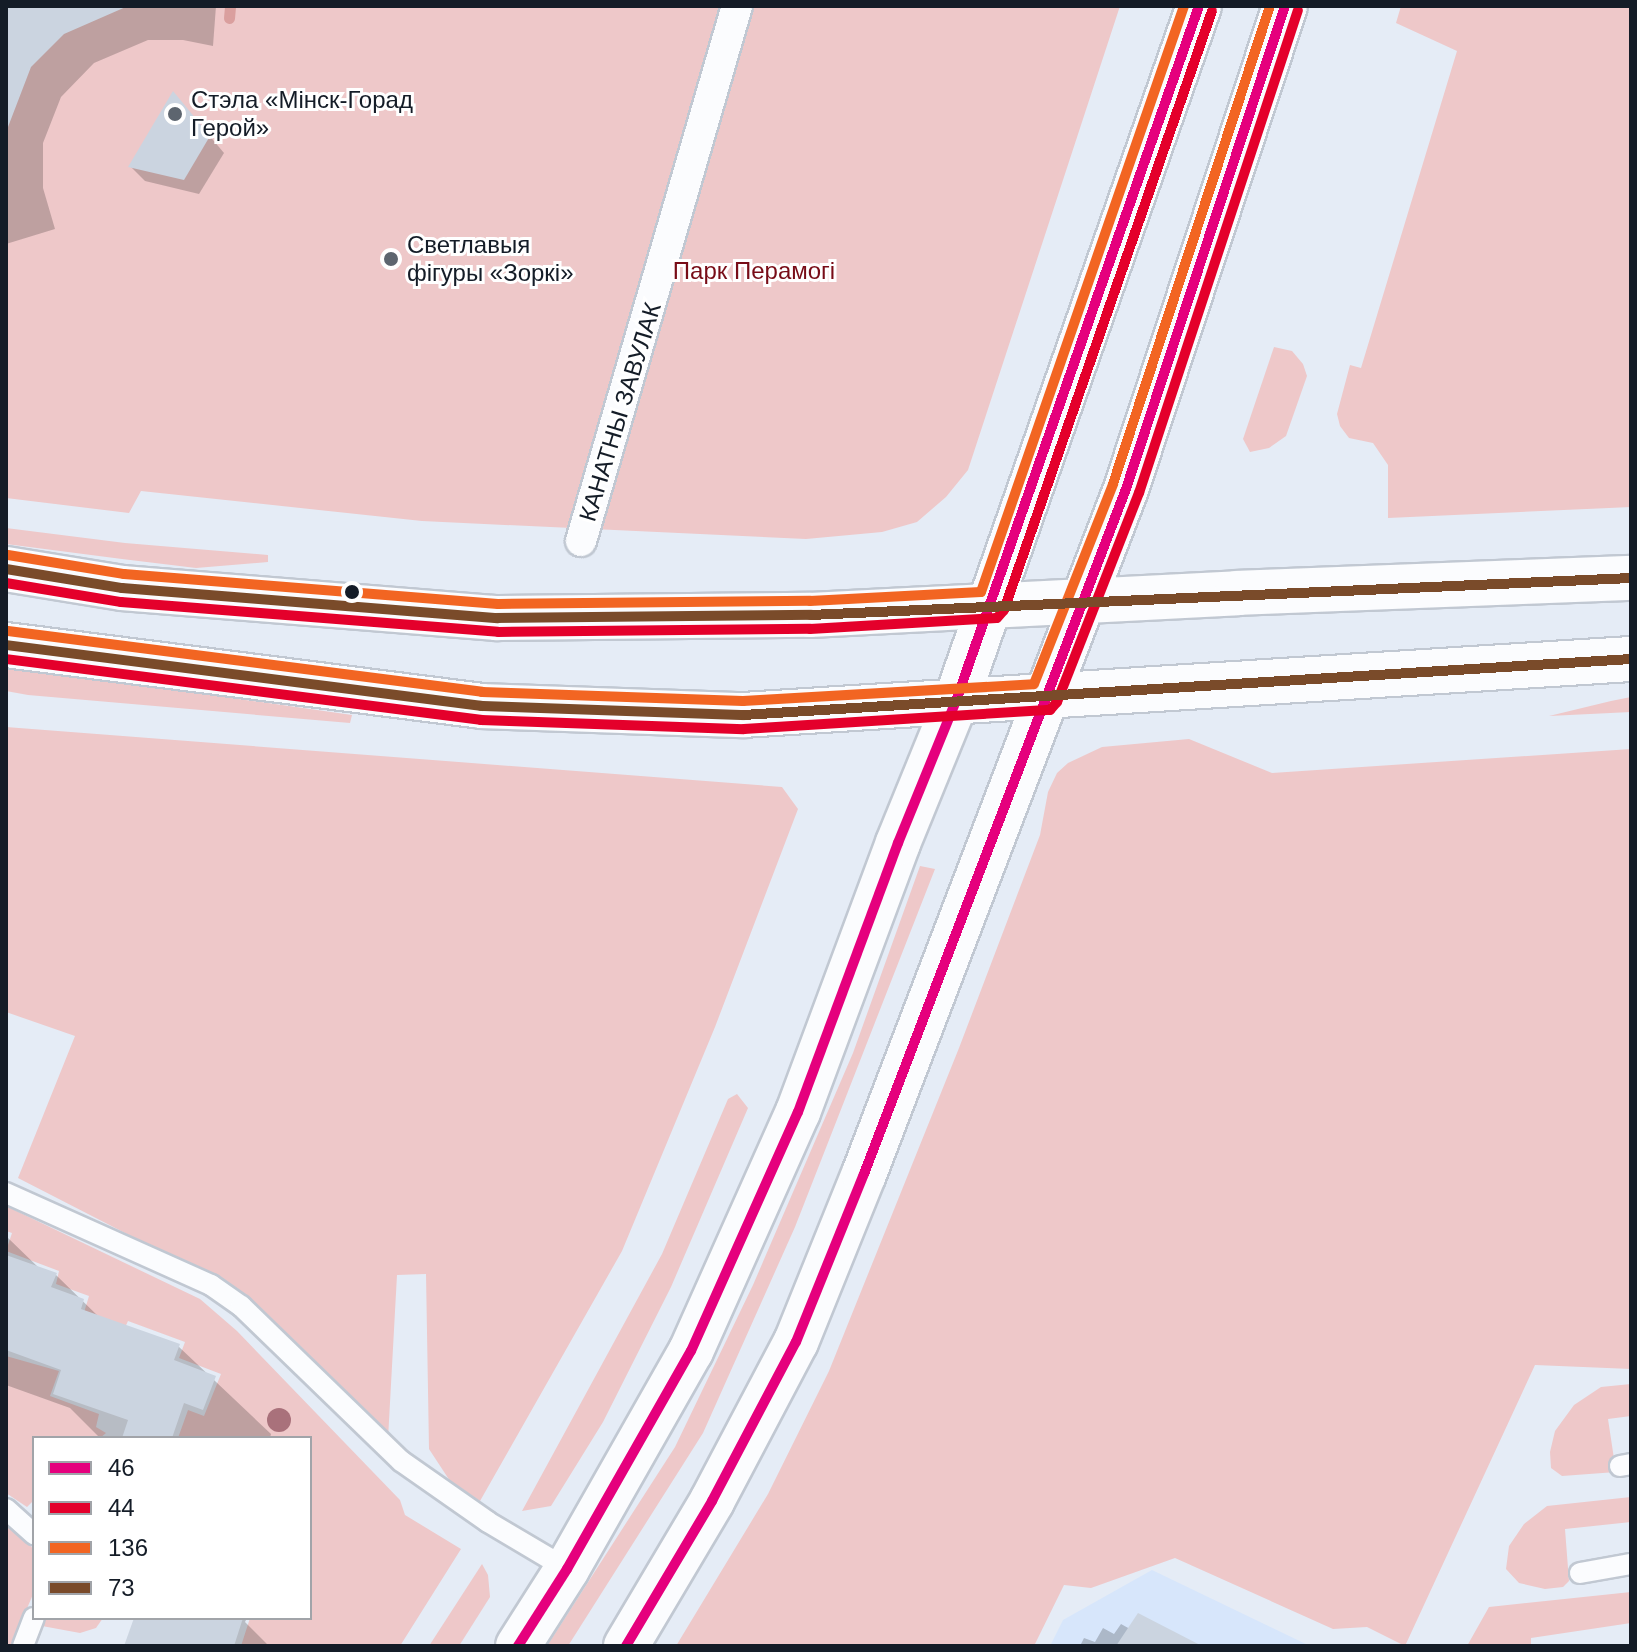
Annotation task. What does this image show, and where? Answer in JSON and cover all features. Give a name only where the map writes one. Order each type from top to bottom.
[{"type":"main road","points":[[518,1646],[567,1569],[691,1351],[798,1112],[991,605],[1199,6]]},
{"type":"main road","points":[[626,1646],[712,1501],[796,1342],[1126,489],[1285,6]]},
{"type":"main road","points":[[6,569],[122,588],[498,618],[810,615],[1631,578]]},
{"type":"main road","points":[[6,645],[481,706],[743,715],[820,713],[1208,684],[1631,659]]},
{"type":"street","name":"КАНАТНЫ ЗАВУЛАК","points":[[581,541],[737,6]]},
{"type":"lane","points":[[6,1193],[211,1285],[241,1306],[401,1461],[488,1522],[567,1569]]},
{"type":"lane","points":[[6,1509],[32,1532]]},
{"type":"lane","points":[[1580,1573],[1631,1564]]},
{"type":"lane","points":[[23,1646],[33,1620]]},
{"type":"shaded area","points":[[1152,1570],[1310,1646],[1050,1646],[1063,1620]]},
{"type":"green space","name":"Парк Перамогі","points":[[6,6],[1120,6],[968,470],[946,497],[917,522],[882,532],[806,539],[422,521],[141,491],[129,513],[6,498]]},
{"type":"green space","points":[[1401,6],[1631,6],[1631,507],[1388,518],[1388,465],[1373,443],[1349,438],[1340,426],[1337,414],[1350,365],[1361,368],[1457,51],[1396,23]]},
{"type":"green space","points":[[1274,347],[1292,351],[1303,364],[1307,376],[1286,436],[1269,448],[1250,452],[1243,439]]},
{"type":"green space","points":[[6,528],[125,543],[268,555],[268,562],[196,568],[6,544]]},
{"type":"green space","points":[[6,666],[352,715],[350,723],[28,695],[6,691]]},
{"type":"green space","points":[[1631,697],[1631,712],[1549,716],[1611,701]]},
{"type":"green space","points":[[6,727],[782,787],[798,809],[715,1027],[622,1251],[480,1501],[450,1481],[429,1449],[426,1274],[397,1275],[388,1439],[238,1291],[18,1178],[75,1036],[6,1012]]},
{"type":"green space","points":[[1189,739],[1272,773],[1631,749],[1631,1369],[1535,1365],[1405,1646],[1367,1627],[1333,1629],[1175,1558],[1091,1588],[1064,1585],[1034,1646],[676,1646],[768,1494],[829,1371],[959,1048],[1040,835],[1048,792],[1057,773],[1068,763],[1102,747]]},
{"type":"green space","points":[[920,866],[935,869],[795,1227],[703,1433],[568,1646],[547,1646],[675,1447],[753,1285],[853,1053]]},
{"type":"green space","points":[[737,1094],[748,1108],[671,1287],[603,1422],[551,1506],[522,1511],[662,1254],[728,1099]]},
{"type":"green space","points":[[6,1206],[200,1299],[237,1331],[400,1500],[405,1515],[461,1549],[400,1646],[241,1646],[249,1620],[312,1620],[312,1436],[179,1436],[188,1410],[204,1416],[221,1374],[179,1358],[185,1342],[128,1321],[122,1334],[82,1319],[89,1296],[56,1284],[59,1271],[6,1251],[12,1233],[6,1231]]},
{"type":"green space","points":[[6,1356],[59,1371],[50,1396],[99,1414],[96,1427],[106,1433],[102,1436],[32,1436],[32,1502],[27,1507],[6,1493]]},
{"type":"green space","points":[[1631,1384],[1631,1416],[1608,1419],[1616,1472],[1562,1476],[1551,1468],[1550,1452],[1555,1431],[1574,1405],[1601,1387]]},
{"type":"green space","points":[[1631,1497],[1631,1522],[1565,1529],[1569,1581],[1563,1587],[1545,1589],[1519,1583],[1506,1569],[1509,1546],[1524,1524],[1547,1506]]},
{"type":"green space","points":[[6,1516],[32,1548],[32,1597],[11,1646],[6,1646]]},
{"type":"green space","points":[[482,1564],[488,1575],[490,1597],[459,1646],[429,1646]]},
{"type":"green space","points":[[1631,1592],[1631,1623],[1531,1638],[1531,1646],[1467,1646],[1489,1607]]},
{"type":"green space","points":[[44,1620],[102,1620],[96,1628],[80,1633],[42,1626]]},
{"type":"building","points":[[6,6],[128,6],[64,34],[31,67],[8,127]]},
{"type":"building","name":"Стэла «Мінск-Горад Герой»","points":[[173,91],[210,136],[184,180],[128,167]]},
{"type":"building","points":[[6,1255],[57,1273],[51,1287],[84,1299],[81,1309],[180,1344],[174,1360],[216,1376],[203,1410],[184,1403],[173,1436],[123,1436],[128,1420],[53,1394],[61,1370],[6,1350]]},
{"type":"building","points":[[1138,1613],[1202,1646],[1116,1646]]},
{"type":"building","points":[[133,1620],[242,1620],[234,1646],[124,1646]]},
{"type":"waterway","points":[[229,18],[230,6]]},
{"type":"transit line","name":"136","points":[[8,555],[124,574],[498,604],[810,601],[981,592],[1184,6]]},
{"type":"transit line","name":"46","points":[[518,1646],[567,1569],[691,1351],[798,1112],[898,843],[956,701],[1199,6]]},
{"type":"transit line","name":"136","points":[[8,631],[482,692],[743,701],[1034,684],[1113,484],[1270,6]]},
{"type":"transit line","name":"46","points":[[626,1646],[712,1501],[796,1342],[864,1174],[1126,489],[1285,6]]},
{"type":"transit line","name":"44","points":[[6,659],[481,720],[744,729],[1050,710],[1057,702],[1139,493],[1298,10]]},
{"type":"transit line","name":"44","points":[[6,583],[121,602],[498,632],[810,629],[997,618],[1004,610],[1212,11]]},
{"type":"transit line","name":"73","points":[[6,569],[122,588],[498,618],[810,615],[1631,578]]},
{"type":"transit line","name":"73","points":[[6,645],[481,706],[743,715],[1631,659]]},
{"type":"place","name":"Стэла «Мінск-Горад Герой»","points":[[175,114]]},
{"type":"place","name":"Светлавыя фігуры «Зоркі»","points":[[391,259]]}]
